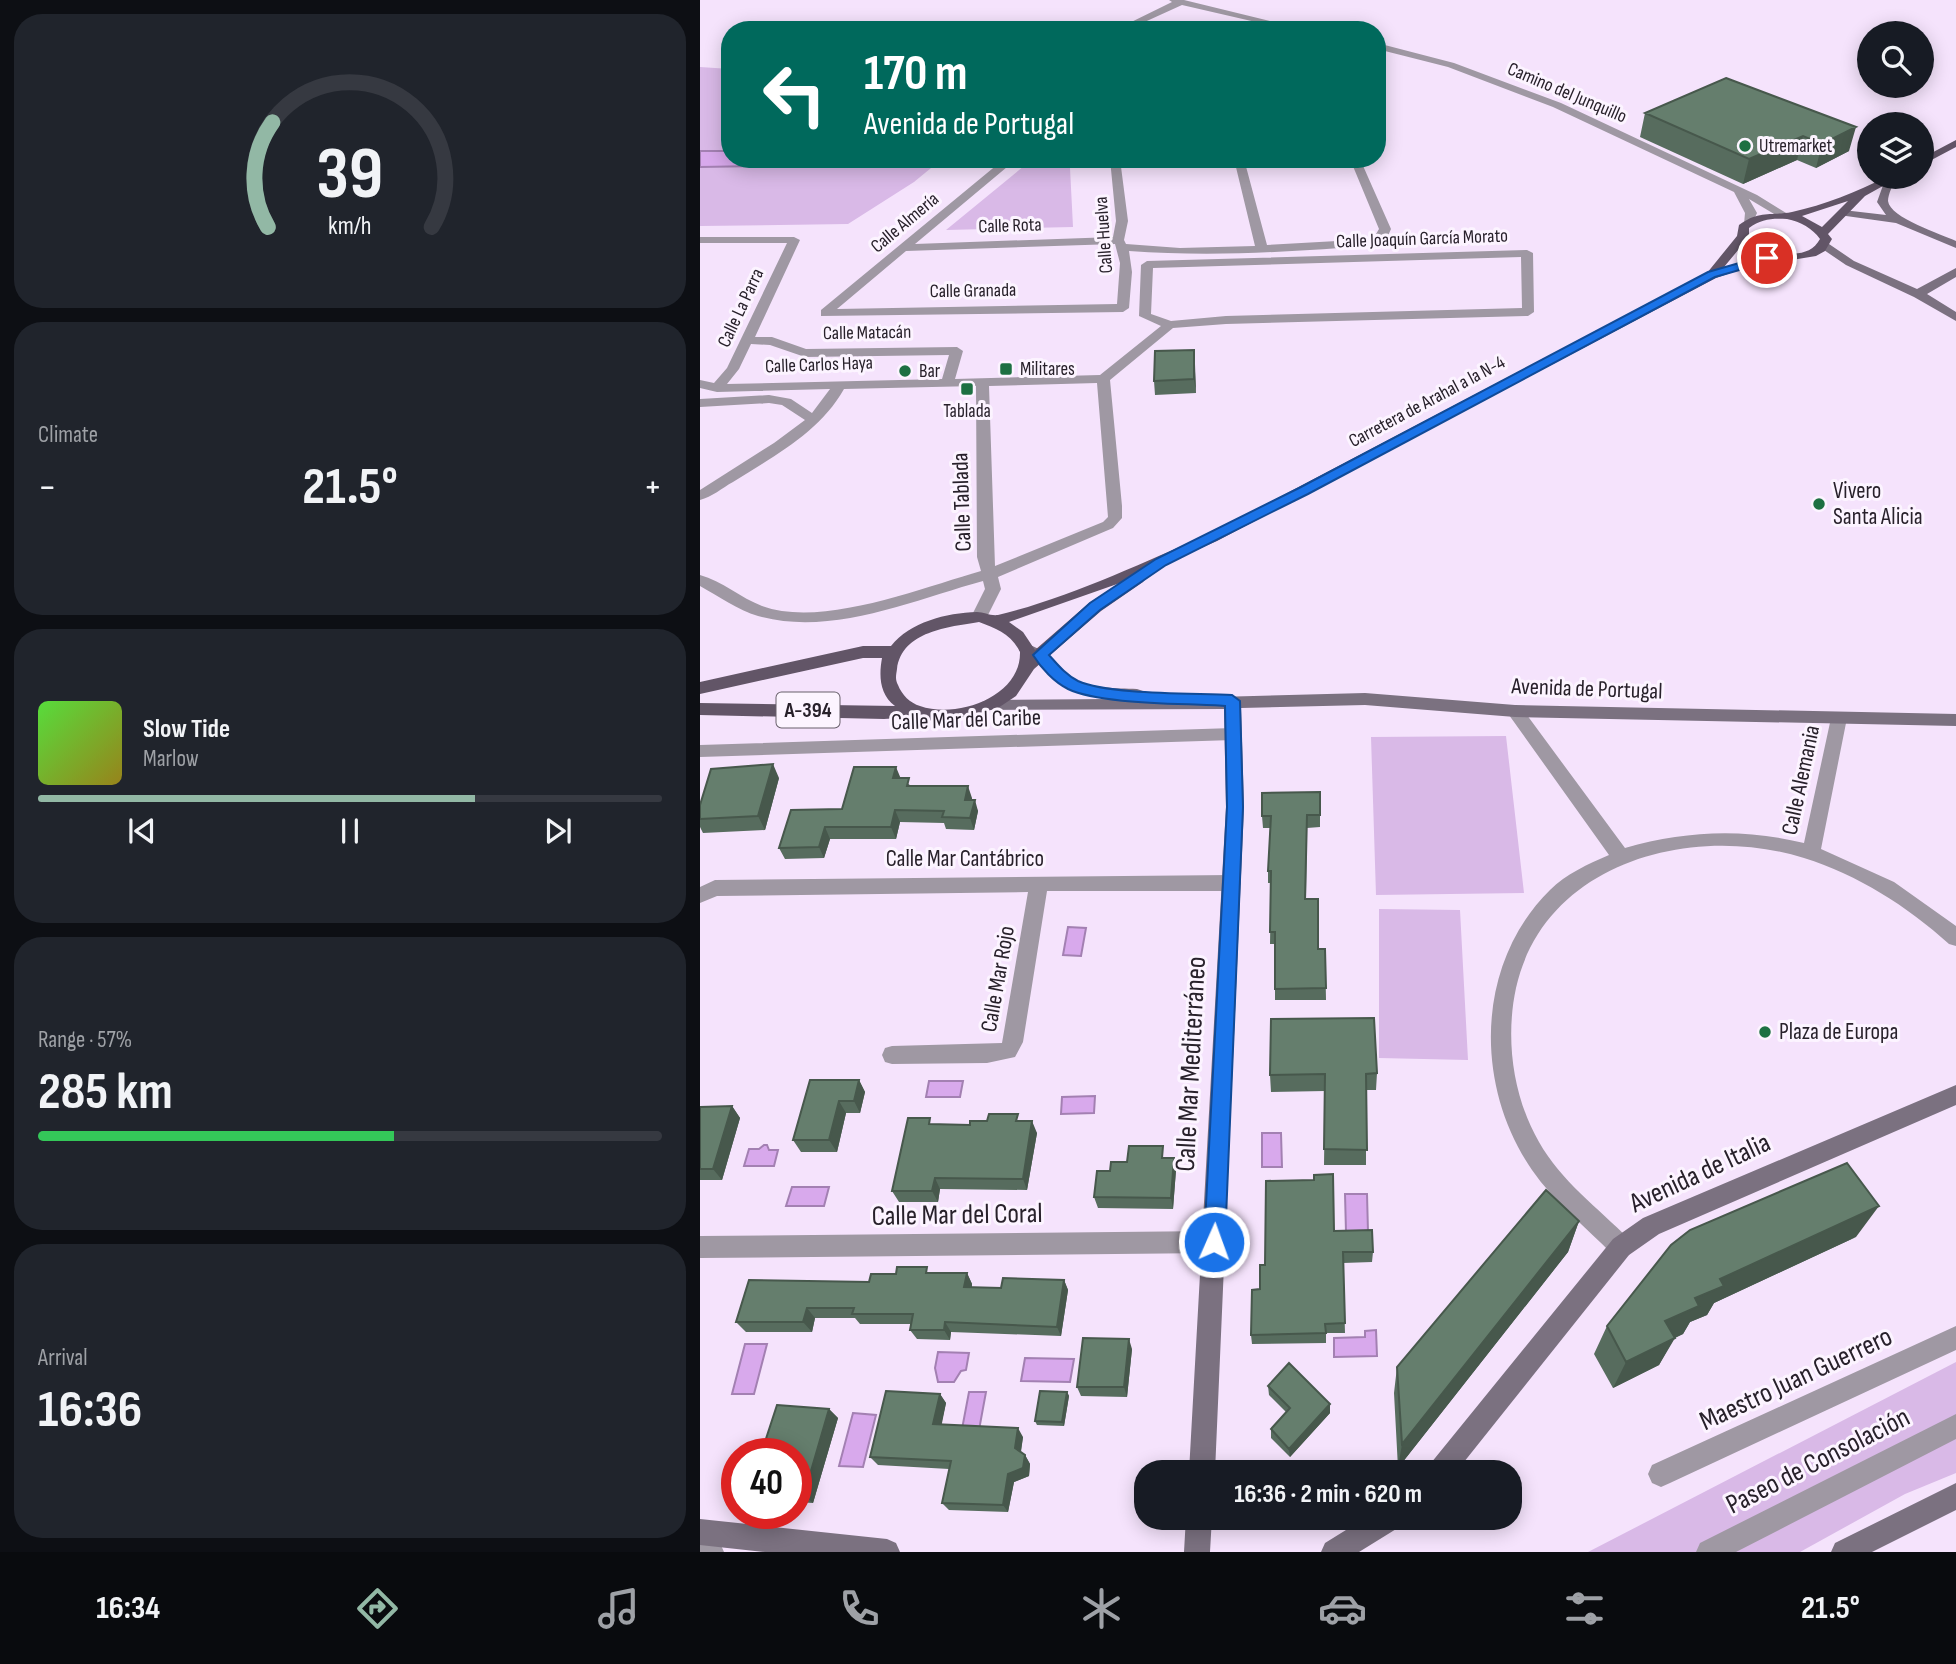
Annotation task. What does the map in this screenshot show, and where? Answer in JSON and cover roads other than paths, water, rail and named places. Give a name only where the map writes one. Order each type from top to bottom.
[{"type":"main road","points":[[1934,155],[1956,143]]},
{"type":"main road","points":[[1786,217],[1871,189]]},
{"type":"main road","points":[[1823,232],[1863,193]]},
{"type":"main road","points":[[1748,222],[1771,216],[1809,223],[1823,232],[1825,246]]},
{"type":"main road","name":"A-394","points":[[1748,222],[1743,227],[1743,236],[1763,251],[1786,256],[1810,254],[1825,246]]},
{"type":"main road","name":"Carretera de Arahal a la N-4","points":[[1712,275],[1743,236]]},
{"type":"main road","name":"Carretera de Arahal a la N-4","points":[[987,619],[1046,606],[1161,562],[1237,526],[1712,275],[1756,261],[1786,256]]},
{"type":"main road","name":"Carretera de Arahal a la N-4","points":[[1031,657],[1095,607],[1161,562]]},
{"type":"main road","name":"A-394","points":[[700,688],[863,652],[892,652],[908,636],[929,625],[954,618],[987,619]]},
{"type":"main road","points":[[987,619],[1018,634],[1031,657]]},
{"type":"main road","points":[[892,652],[886,666],[885,680],[890,692],[900,704],[916,711]]},
{"type":"main road","name":"A-394","points":[[700,709],[884,713],[916,711],[951,715],[988,706],[1016,687],[1031,657]]},
{"type":"street","points":[[1137,21],[1177,1],[1264,21]]},
{"type":"street","name":"Camino del Junquillo","points":[[1386,48],[1451,65],[1557,105],[1738,190],[1786,217]]},
{"type":"street","name":"Calle Almería","points":[[825,313],[999,168]]},
{"type":"street","name":"Calle Huelva","points":[[1116,168],[1122,221],[1123,308]]},
{"type":"street","points":[[1241,168],[1262,249]]},
{"type":"street","name":"Calle Rota","points":[[902,248],[1121,244],[1180,251],[1376,242],[1383,236],[1385,229],[1359,168]]},
{"type":"street","points":[[1886,189],[1881,200],[1883,208],[1898,220],[1956,245]]},
{"type":"street","points":[[1738,190],[1751,213],[1748,222]]},
{"type":"street","points":[[1843,214],[1898,220]]},
{"type":"street","name":"Calle La Parra","points":[[700,240],[793,240],[733,369],[717,388]]},
{"type":"street","points":[[1825,246],[1850,262],[1918,294],[1956,317]]},
{"type":"street","name":"Calle Joaquín García Morato","points":[[1527,253],[1528,312],[1226,320],[1170,325],[1144,316],[1147,265],[1527,253]]},
{"type":"street","points":[[1810,254],[1850,262]]},
{"type":"street","points":[[1918,294],[1956,272]]},
{"type":"street","name":"Calle Granada","points":[[825,313],[1123,308]]},
{"type":"street","points":[[700,580],[760,611],[790,617],[820,618],[857,611],[990,574],[1108,525],[1115,518],[1115,506],[1103,379],[1170,325]]},
{"type":"street","name":"Calle Matacán","points":[[747,340],[772,341],[805,353],[957,351],[948,381]]},
{"type":"street","name":"Calle Carlos Haya","points":[[700,384],[717,388],[1103,379]]},
{"type":"street","name":"Calle Tablada","points":[[982,380],[985,557],[993,589],[987,619]]},
{"type":"street","points":[[700,496],[813,419],[831,402],[840,384]]},
{"type":"street","points":[[700,403],[769,399],[786,402],[813,419]]},
{"type":"street","name":"Avenida de Portugal","points":[[1031,657],[1075,686],[1104,693],[1224,701]]},
{"type":"street","name":"Avenida de Portugal","points":[[988,706],[1017,708],[1365,699],[1515,711],[1956,720]]},
{"type":"street","name":"Calle Mar Mediterráneo","points":[[1203,1460],[1235,807],[1233,734],[1224,701]]},
{"type":"street","points":[[1515,711],[1620,856]]},
{"type":"street","name":"Calle Alemania","points":[[1811,853],[1839,718]]},
{"type":"street","name":"Calle Mar del Caribe","points":[[700,751],[1233,734]]},
{"type":"street","points":[[1621,1247],[1554,1180],[1531,1150],[1508,1086],[1502,1058],[1499,1021],[1513,965],[1534,921],[1564,891],[1620,856],[1678,841],[1709,839],[1758,842],[1811,853],[1860,873],[1938,920],[1956,938]]},
{"type":"street","name":"Calle Mar Cantábrico","points":[[700,895],[715,888],[814,885],[1232,883]]},
{"type":"street","name":"Calle Mar Rojo","points":[[892,1055],[987,1054],[1008,1051],[1013,1042],[1039,884]]},
{"type":"street","name":"Avenida de Italia","points":[[1450,1460],[1621,1247],[1651,1226],[1956,1095]]},
{"type":"street","name":"Calle Mar del Coral","points":[[700,1247],[1214,1242]]},
{"type":"street","name":"Maestro Juan Guerrero","points":[[1661,1474],[1956,1338]]},
{"type":"street","name":"Paseo de Consolación","points":[[1709,1552],[1956,1426]]},
{"type":"street","points":[[1844,1552],[1956,1496]]},
{"type":"street","points":[[1197,1552],[1198,1530]]},
{"type":"street","points":[[1334,1552],[1370,1530]]},
{"type":"street","points":[[700,1532],[887,1552]]},
{"type":"street","points":[[700,1544],[711,1552]]},
{"type":"place","name":"Utremarket","points":[[1745,146]]},
{"type":"place","name":"Militares","points":[[1006,369]]},
{"type":"place","name":"Bar","points":[[905,371]]},
{"type":"place","name":"Tablada","points":[[967,389]]},
{"type":"place","name":"Vivero Santa Alicia","points":[[1819,504]]},
{"type":"place","name":"Plaza de Europa","points":[[1765,1032]]}]
